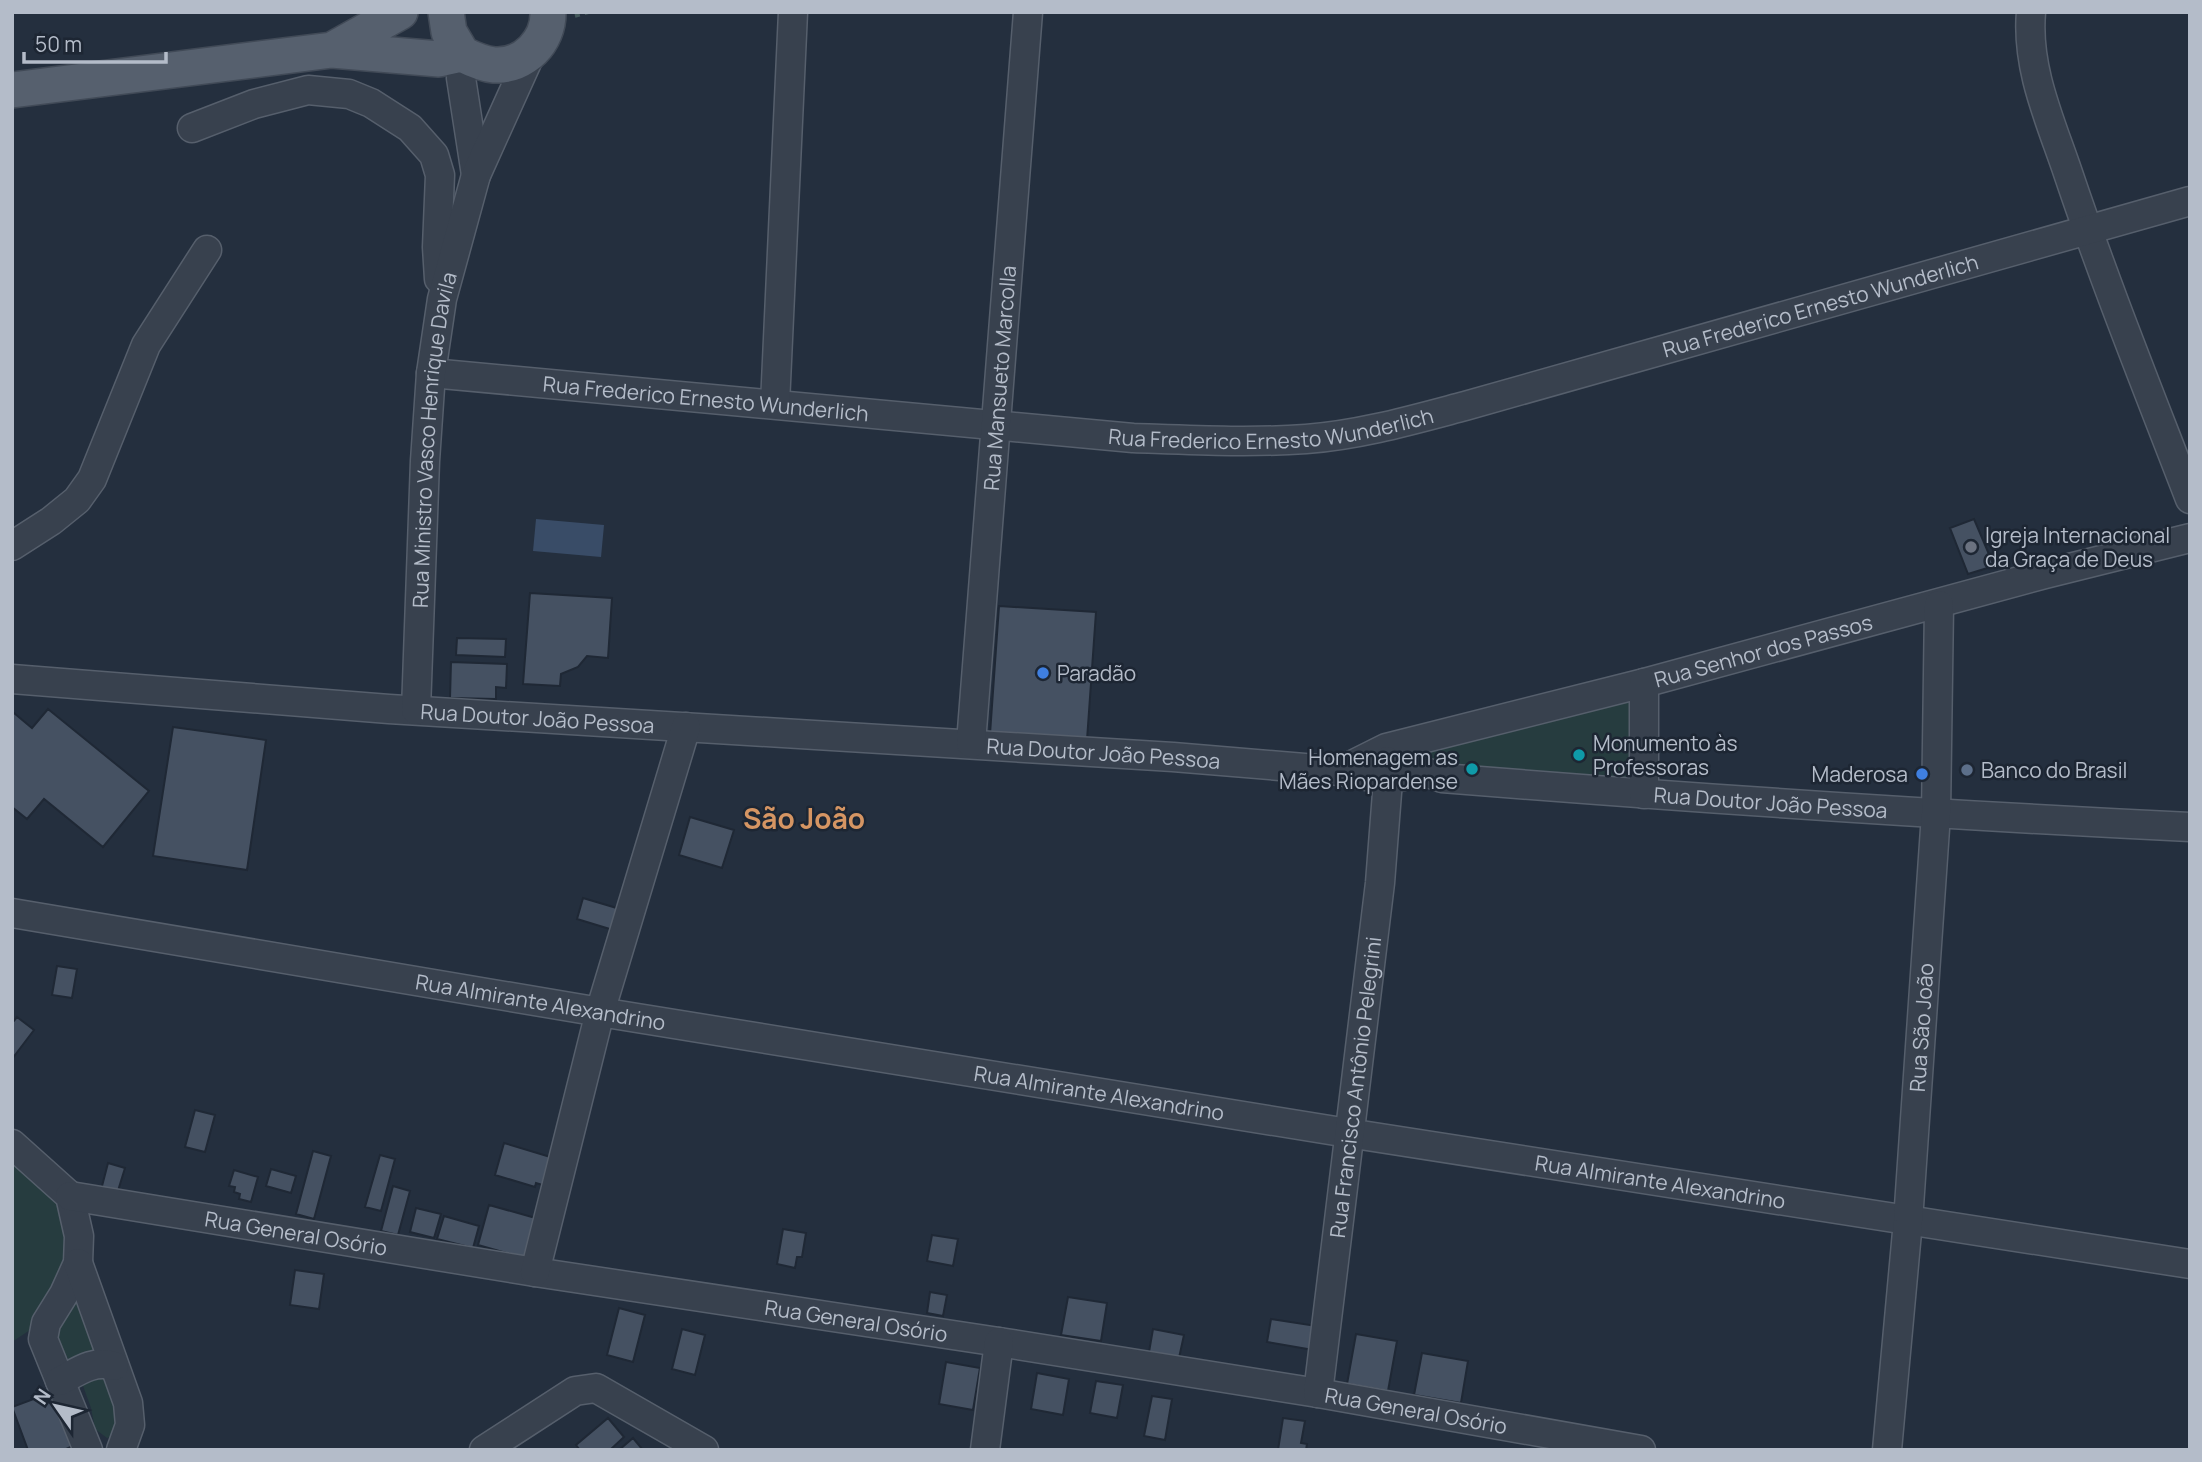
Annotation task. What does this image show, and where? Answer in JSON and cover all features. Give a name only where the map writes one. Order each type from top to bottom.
[{"type":"main road","points":[[332,50],[400,12]]},
{"type":"main road","points":[[446,12],[449,32],[465,55]]},
{"type":"main road","points":[[12,90],[332,50],[439,59],[465,55],[495,65],[515,61],[533,51],[543,37],[548,12]]},
{"type":"street","points":[[775,404],[793,12]]},
{"type":"street","name":"Rua Mansueto Marcolla","points":[[971,743],[1028,12]]},
{"type":"street","points":[[2031,12],[2029,33],[2034,70],[2097,226],[2190,499]]},
{"type":"street","name":"Rua Ministro Vasco Henrique Davila","points":[[416,710],[419,566],[431,373],[442,299],[476,175],[533,51]]},
{"type":"street","name":"Rua Ministro Vasco Henrique Davila","points":[[465,55],[461,78],[476,175]]},
{"type":"street","points":[[192,128],[254,104],[308,90],[349,94],[371,103],[410,128],[434,155],[440,175],[436,247],[442,299]]},
{"type":"street","name":"Rua Frederico Ernesto Wunderlich","points":[[431,373],[1133,438],[1246,441],[1307,439],[1373,430],[1491,399],[2190,201]]},
{"type":"street","points":[[12,546],[77,500],[92,479],[146,345],[207,250]]},
{"type":"street","name":"Rua Senhor dos Passos","points":[[1340,771],[1386,748],[1644,683],[1940,605],[2045,574],[2190,538]]},
{"type":"street","name":"Rua São João","points":[[1887,1450],[1908,1221],[1936,814],[1940,605]]},
{"type":"street","name":"Rua Doutor João Pessoa","points":[[12,678],[416,710],[971,743],[1340,771],[1388,780],[1423,771],[1442,778],[1644,794],[1936,814],[2190,827]]},
{"type":"street","points":[[1644,683],[1644,794]]},
{"type":"street","points":[[535,1272],[600,1012],[686,727]]},
{"type":"street","points":[[1416,741],[1423,771]]},
{"type":"street","name":"Rua Francisco Antônio Pelegrini","points":[[1318,1393],[1380,884],[1388,780],[1386,748]]},
{"type":"street","name":"Rua Almirante Alexandrino","points":[[12,912],[600,1012],[1349,1133],[2190,1264]]},
{"type":"street","points":[[12,1144],[70,1196],[79,1236],[78,1263],[128,1403],[130,1425],[121,1450]]},
{"type":"street","name":"Rua General Osório","points":[[70,1196],[535,1272],[1318,1393],[1641,1450]]},
{"type":"street","points":[[78,1263],[64,1294],[46,1323],[43,1339],[89,1450]]},
{"type":"street","points":[[985,1450],[999,1342]]},
{"type":"street","points":[[60,1381],[82,1368],[96,1364],[114,1366]]},
{"type":"street","points":[[484,1450],[575,1391],[596,1388],[704,1450]]},
{"type":"path","points":[[676,12],[727,12]]},
{"type":"green space","points":[[1644,685],[1643,793],[1423,770],[1417,742]]},
{"type":"green space","points":[[12,1155],[61,1204],[68,1224],[65,1267],[36,1326],[12,1342]]},
{"type":"green space","points":[[81,1293],[104,1356],[69,1360],[50,1328]]},
{"type":"green space","points":[[102,1372],[119,1406],[115,1436],[107,1438],[95,1429],[82,1383]]},
{"type":"water","points":[[536,519],[604,525],[601,557],[533,551]]},
{"type":"building","name":"Igreja Internacional da Graça de Deus","points":[[1974,519],[1994,566],[1968,574],[1950,528]]},
{"type":"building","points":[[530,593],[612,598],[608,658],[587,656],[578,667],[561,674],[560,686],[523,684]]},
{"type":"building","name":"Paradão","points":[[999,606],[1096,612],[1087,740],[990,734]]},
{"type":"building","points":[[457,638],[506,639],[505,657],[456,655]]},
{"type":"building","points":[[451,662],[507,664],[506,688],[496,687],[496,699],[450,698]]},
{"type":"building","points":[[48,709],[149,791],[103,847],[44,799],[27,819],[12,807],[12,715],[14,713],[32,728]]},
{"type":"building","points":[[173,727],[266,740],[247,870],[153,856]]},
{"type":"building","points":[[690,817],[734,830],[722,868],[679,855]]},
{"type":"building","points":[[583,898],[620,909],[613,930],[577,919]]},
{"type":"building","points":[[57,966],[77,969],[72,998],[52,995]]},
{"type":"building","points":[[17,1017],[34,1030],[12,1059],[12,1023]]},
{"type":"building","points":[[195,1110],[215,1115],[205,1152],[185,1147]]},
{"type":"building","points":[[504,1143],[557,1159],[549,1187],[536,1183],[535,1187],[495,1175]]},
{"type":"building","points":[[313,1151],[331,1156],[314,1219],[296,1214]]},
{"type":"building","points":[[380,1155],[395,1159],[381,1211],[365,1207]]},
{"type":"building","points":[[108,1163],[125,1168],[117,1194],[101,1190]]},
{"type":"building","points":[[271,1169],[296,1176],[291,1193],[266,1186]]},
{"type":"building","points":[[234,1170],[258,1177],[251,1202],[239,1199],[240,1194],[234,1192],[235,1187],[229,1186]]},
{"type":"building","points":[[393,1186],[410,1191],[398,1235],[381,1231]]},
{"type":"building","points":[[489,1205],[539,1219],[528,1259],[478,1245]]},
{"type":"building","points":[[416,1208],[441,1214],[434,1238],[410,1232]]},
{"type":"building","points":[[444,1216],[479,1226],[473,1248],[437,1239]]},
{"type":"building","points":[[783,1229],[806,1233],[802,1257],[797,1257],[795,1268],[777,1264]]},
{"type":"building","points":[[932,1235],[958,1239],[953,1266],[927,1261]]},
{"type":"building","points":[[295,1270],[324,1274],[319,1309],[290,1305]]},
{"type":"building","points":[[930,1292],[947,1295],[943,1316],[927,1313]]},
{"type":"building","points":[[1068,1297],[1107,1303],[1101,1341],[1061,1335]]},
{"type":"building","points":[[619,1308],[645,1315],[633,1362],[607,1355]]},
{"type":"building","points":[[1271,1319],[1323,1327],[1319,1351],[1267,1342]]},
{"type":"building","points":[[682,1329],[705,1335],[695,1375],[672,1369]]},
{"type":"building","points":[[1153,1329],[1184,1335],[1179,1358],[1149,1352]]},
{"type":"building","points":[[1356,1334],[1397,1341],[1388,1391],[1347,1384]]},
{"type":"building","points":[[1422,1353],[1468,1361],[1461,1403],[1414,1395]]},
{"type":"building","points":[[946,1362],[980,1368],[973,1410],[939,1404]]},
{"type":"building","points":[[1037,1373],[1069,1379],[1063,1415],[1031,1409]]},
{"type":"building","points":[[1096,1381],[1123,1385],[1117,1418],[1090,1413]]},
{"type":"building","points":[[55,1391],[75,1445],[64,1450],[28,1450],[12,1407]]},
{"type":"building","points":[[1152,1396],[1172,1399],[1165,1440],[1144,1436]]},
{"type":"building","points":[[608,1418],[624,1437],[610,1450],[580,1450],[576,1445]]},
{"type":"building","points":[[1283,1418],[1305,1421],[1301,1443],[1307,1444],[1306,1450],[1278,1450]]},
{"type":"building","points":[[633,1438],[643,1450],[619,1450]]},
{"type":"place","name":"Igreja Internacional da Graça de Deus","points":[[1971,547]]},
{"type":"place","name":"Paradão","points":[[1043,673]]},
{"type":"place","name":"Monumento às Professoras","points":[[1579,755]]},
{"type":"place","name":"Homenagem as Mães Riopardense","points":[[1472,769]]},
{"type":"place","name":"Banco do Brasil","points":[[1967,770]]},
{"type":"place","name":"Maderosa","points":[[1922,774]]},
{"type":"district","name":"São João","points":[[804,818]]}]
